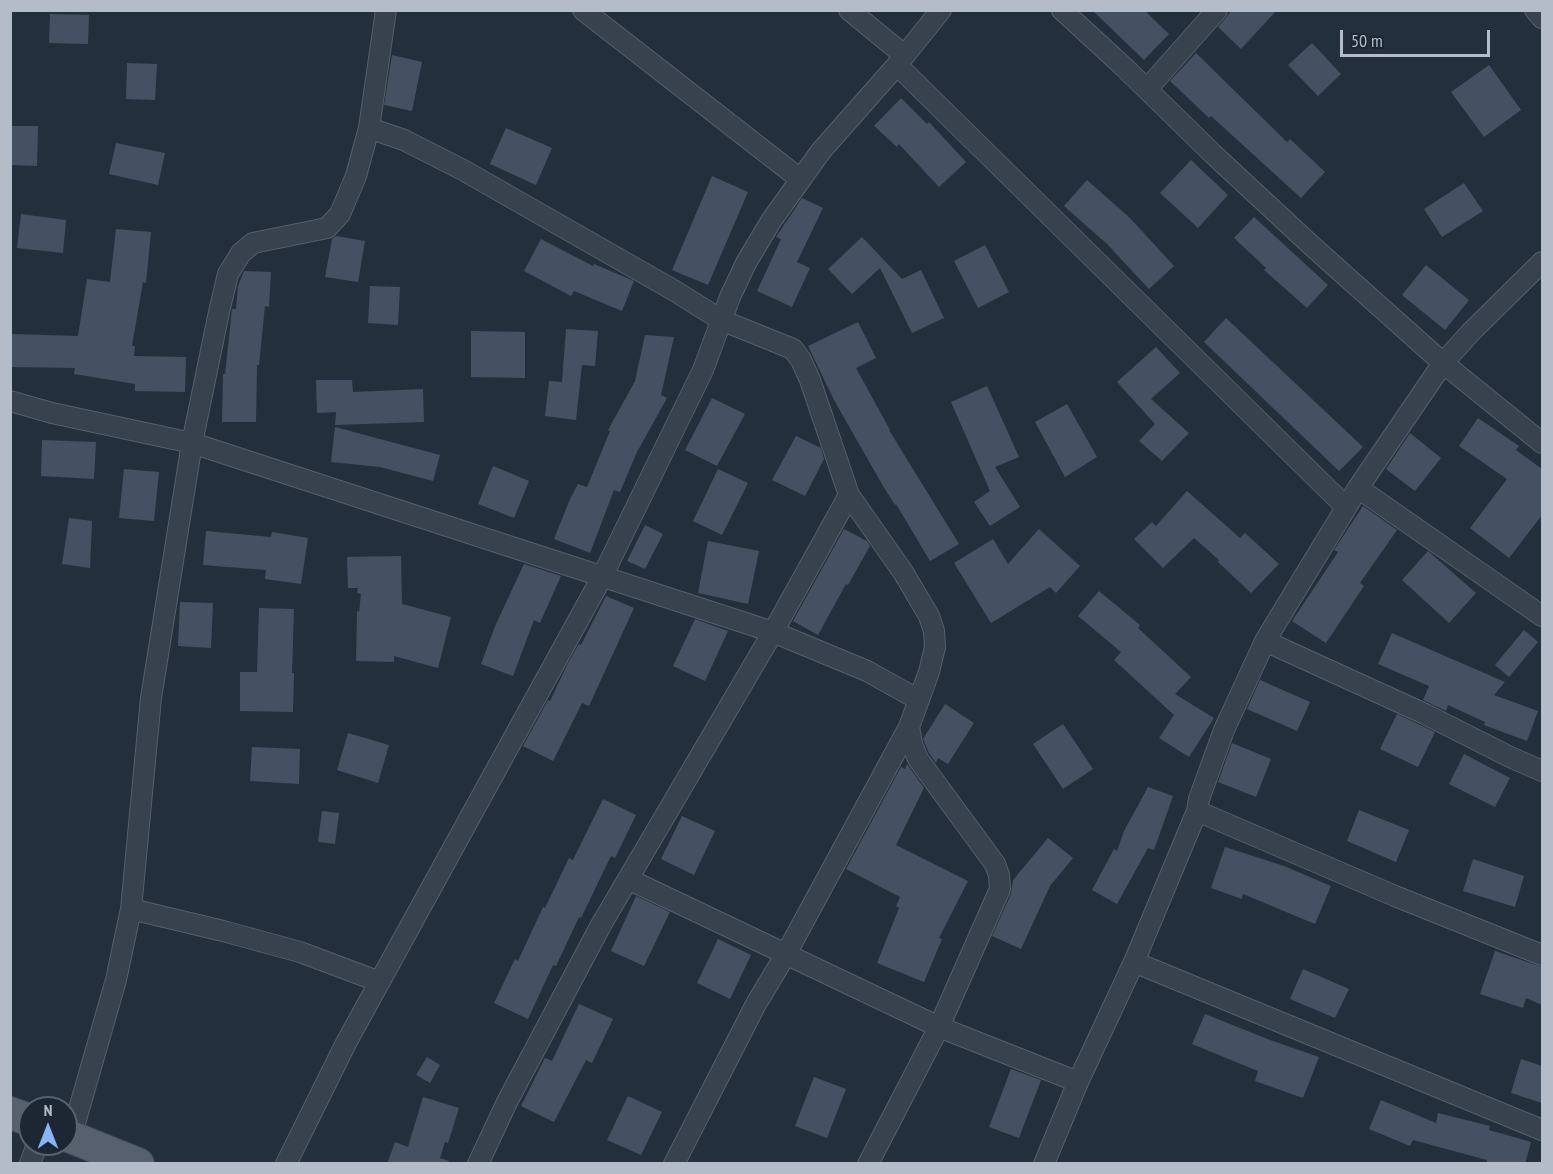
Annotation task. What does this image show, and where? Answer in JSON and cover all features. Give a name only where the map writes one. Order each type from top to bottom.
[{"type":"main road","points":[[78,1140],[138,1164]]},
{"type":"street","points":[[78,1106],[116,980],[130,909],[151,698],[192,443],[228,274],[241,253],[253,243],[327,228],[340,214],[356,176],[369,128],[386,10]]},
{"type":"street","points":[[583,10],[800,179]]},
{"type":"street","points":[[849,10],[1346,507]]},
{"type":"street","points":[[286,1164],[346,1043],[602,577],[704,370],[746,263],[771,220],[821,151],[940,10]]},
{"type":"street","points":[[1062,10],[1213,154],[1443,363],[1542,443]]},
{"type":"street","points":[[1147,89],[1217,10]]},
{"type":"street","points":[[1535,10],[1542,18]]},
{"type":"street","points":[[369,128],[404,140],[463,170],[722,320],[793,349],[810,380],[849,495],[903,573],[929,616],[934,631],[935,647],[909,727],[786,954],[756,1004],[674,1164]]},
{"type":"street","points":[[1044,1164],[1078,1082],[1134,962],[1197,811],[1199,799],[1224,730],[1265,641],[1358,488],[1443,363],[1542,262]]},
{"type":"street","points":[[10,401],[52,413],[192,443],[773,632],[867,671],[919,700]]},
{"type":"street","points":[[1358,488],[1542,616]]},
{"type":"street","points":[[478,1164],[507,1102],[628,879],[773,632],[849,495]]},
{"type":"street","points":[[1265,641],[1425,714],[1542,771]]},
{"type":"street","points":[[868,1164],[939,1027],[1000,889],[995,864],[918,759],[909,727]]},
{"type":"street","points":[[1197,811],[1395,896],[1542,955]]},
{"type":"street","points":[[628,879],[939,1027],[1078,1082]]},
{"type":"street","points":[[130,909],[300,952],[380,982]]},
{"type":"street","points":[[1134,962],[1542,1130]]},
{"type":"building","points":[[1092,10],[1144,10],[1169,34],[1144,60]]},
{"type":"building","points":[[1232,10],[1277,10],[1241,49],[1218,27]]},
{"type":"building","points":[[50,14],[89,15],[88,44],[49,43]]},
{"type":"building","points":[[1312,43],[1341,74],[1318,96],[1288,65]]},
{"type":"building","points":[[1196,53],[1287,142],[1290,139],[1325,172],[1301,198],[1170,81]]},
{"type":"building","points":[[392,55],[422,62],[412,111],[384,105]]},
{"type":"building","points":[[127,63],[157,64],[155,100],[126,99]]},
{"type":"building","points":[[1489,65],[1521,110],[1484,137],[1451,92]]},
{"type":"building","points":[[901,98],[927,124],[929,122],[966,162],[939,187],[899,144],[897,147],[874,126]]},
{"type":"building","points":[[10,126],[38,126],[37,166],[10,165]]},
{"type":"building","points":[[506,128],[552,148],[536,185],[490,164]]},
{"type":"building","points":[[116,143],[165,153],[158,185],[109,174]]},
{"type":"building","points":[[1191,160],[1228,195],[1198,228],[1160,193]]},
{"type":"building","points":[[712,176],[748,192],[708,285],[672,270]]},
{"type":"building","points":[[1087,180],[1130,218],[1174,266],[1149,289],[1107,244],[1064,206]]},
{"type":"building","points":[[1464,183],[1483,211],[1442,237],[1424,209]]},
{"type":"building","points":[[802,198],[823,208],[797,262],[810,268],[792,307],[757,291],[781,239],[776,237]]},
{"type":"building","points":[[21,214],[66,220],[63,253],[17,248]]},
{"type":"building","points":[[1254,217],[1328,285],[1307,308],[1264,270],[1266,268],[1234,238]]},
{"type":"building","points":[[116,229],[151,232],[146,283],[143,282],[132,346],[135,346],[134,356],[186,357],[185,392],[135,391],[135,384],[74,374],[75,368],[10,367],[10,334],[78,336],[87,279],[110,282]]},
{"type":"building","points":[[336,236],[365,241],[358,282],[325,277],[332,239]]},
{"type":"building","points":[[862,237],[902,279],[921,270],[944,318],[912,333],[880,268],[852,294],[828,269]]},
{"type":"building","points":[[541,239],[593,266],[594,264],[634,281],[622,311],[574,291],[571,296],[524,271]]},
{"type":"building","points":[[985,245],[1009,292],[978,308],[954,261]]},
{"type":"building","points":[[1426,265],[1469,300],[1445,330],[1402,295]]},
{"type":"building","points":[[244,271],[271,272],[269,307],[265,306],[259,365],[257,365],[256,422],[222,422],[223,374],[225,374],[232,309],[236,309],[238,286]]},
{"type":"building","points":[[370,286],[400,287],[398,325],[368,323]]},
{"type":"building","points":[[1226,318],[1363,447],[1339,471],[1204,342]]},
{"type":"building","points":[[858,322],[876,358],[856,368],[889,430],[959,544],[930,561],[883,486],[834,400],[808,346]]},
{"type":"building","points":[[566,329],[598,331],[595,366],[582,365],[576,420],[545,416],[549,381],[562,382]]},
{"type":"building","points":[[471,331],[525,332],[525,378],[471,377]]},
{"type":"building","points":[[645,335],[674,337],[661,395],[667,398],[637,452],[620,492],[614,490],[590,553],[554,539],[578,484],[587,487],[610,431],[608,430],[635,381]]},
{"type":"building","points":[[1156,347],[1180,373],[1151,399],[1189,433],[1162,461],[1139,441],[1155,424],[1117,382]]},
{"type":"building","points":[[316,380],[352,380],[353,392],[423,389],[424,422],[335,425],[336,412],[317,413]]},
{"type":"building","points":[[987,386],[1019,457],[995,467],[1020,507],[990,526],[974,502],[990,491],[951,402]]},
{"type":"building","points":[[712,398],[745,414],[717,466],[685,450]]},
{"type":"building","points":[[1067,404],[1097,457],[1065,477],[1035,422]]},
{"type":"building","points":[[1478,418],[1519,446],[1516,450],[1542,469],[1542,515],[1509,558],[1470,528],[1507,479],[1459,446]]},
{"type":"building","points":[[335,427],[440,455],[433,481],[380,467],[331,462]]},
{"type":"building","points":[[1410,433],[1441,458],[1415,491],[1386,469]]},
{"type":"building","points":[[796,436],[821,448],[824,459],[805,496],[772,480]]},
{"type":"building","points":[[42,440],[96,442],[94,479],[41,476]]},
{"type":"building","points":[[493,466],[529,481],[514,518],[478,504]]},
{"type":"building","points":[[124,469],[159,472],[154,521],[119,518]]},
{"type":"building","points":[[718,469],[748,483],[722,535],[693,521]]},
{"type":"building","points":[[1187,491],[1240,538],[1245,533],[1279,564],[1251,593],[1194,538],[1163,568],[1134,539],[1152,522],[1156,526]]},
{"type":"building","points":[[1363,506],[1397,530],[1360,583],[1364,586],[1326,643],[1292,621],[1338,552],[1334,550]]},
{"type":"building","points":[[69,518],[92,521],[90,568],[62,564]]},
{"type":"building","points":[[645,525],[663,534],[645,569],[627,561]]},
{"type":"building","points":[[844,529],[867,541],[870,546],[818,635],[793,621]]},
{"type":"building","points":[[1039,529],[1080,566],[1056,593],[1050,587],[991,623],[954,563],[993,539],[1008,564]]},
{"type":"building","points":[[206,531],[271,537],[272,532],[308,538],[301,584],[265,579],[266,570],[203,565]]},
{"type":"building","points":[[708,541],[759,551],[748,604],[698,593]]},
{"type":"building","points":[[1428,551],[1476,593],[1449,623],[1402,580]]},
{"type":"building","points":[[401,556],[402,604],[451,617],[438,668],[394,656],[394,662],[356,661],[357,611],[359,612],[361,594],[357,593],[358,588],[348,588],[347,557]]},
{"type":"building","points":[[524,564],[561,576],[540,623],[534,620],[513,676],[481,664],[496,624]]},
{"type":"building","points":[[1099,591],[1140,625],[1138,628],[1191,677],[1175,694],[1214,718],[1189,757],[1159,738],[1174,715],[1114,660],[1121,652],[1078,616]]},
{"type":"building","points":[[606,596],[634,608],[589,706],[582,703],[553,761],[523,746],[548,700],[550,701],[568,663],[579,644],[581,645]]},
{"type":"building","points":[[180,602],[213,603],[211,648],[178,646]]},
{"type":"building","points":[[259,608],[294,609],[293,712],[240,711],[240,672],[257,672]]},
{"type":"building","points":[[695,619],[728,631],[705,681],[673,666]]},
{"type":"building","points":[[1524,630],[1538,642],[1509,677],[1495,665]]},
{"type":"building","points":[[1392,633],[1505,682],[1494,695],[1538,711],[1527,741],[1484,725],[1485,722],[1448,705],[1446,711],[1423,700],[1429,686],[1378,664]]},
{"type":"building","points":[[1260,680],[1310,702],[1297,731],[1247,709]]},
{"type":"building","points":[[945,704],[974,723],[948,764],[938,758],[936,763],[923,739]]},
{"type":"building","points":[[1397,714],[1435,732],[1418,767],[1380,749]]},
{"type":"building","points":[[1063,724],[1093,769],[1063,789],[1033,744]]},
{"type":"building","points":[[348,733],[389,745],[378,783],[337,770]]},
{"type":"building","points":[[1232,743],[1271,759],[1256,797],[1218,782]]},
{"type":"building","points":[[252,747],[300,749],[299,784],[250,781]]},
{"type":"building","points":[[1464,754],[1510,778],[1495,807],[1449,784]]},
{"type":"building","points":[[907,764],[924,788],[896,845],[968,881],[939,938],[942,939],[924,982],[877,963],[899,908],[896,906],[900,897],[846,869],[901,767],[905,769]]},
{"type":"building","points":[[1148,787],[1173,796],[1154,850],[1148,848],[1117,904],[1092,890],[1114,849],[1117,851],[1124,831]]},
{"type":"building","points":[[603,799],[636,815],[615,858],[611,856],[556,966],[553,965],[528,1019],[494,1003],[515,959],[518,961],[569,858],[573,860]]},
{"type":"building","points":[[1359,810],[1409,830],[1396,862],[1347,841]]},
{"type":"building","points":[[322,811],[339,813],[335,844],[318,842]]},
{"type":"building","points":[[682,816],[715,831],[694,875],[661,859]]},
{"type":"building","points":[[1048,838],[1073,858],[1050,886],[1021,949],[992,936],[1011,894],[1013,880]]},
{"type":"building","points":[[1225,847],[1284,866],[1331,886],[1315,924],[1243,894],[1242,899],[1211,888]]},
{"type":"building","points":[[1473,859],[1524,876],[1515,907],[1463,891]]},
{"type":"building","points":[[636,896],[670,912],[644,966],[611,951]]},
{"type":"building","points":[[718,939],[751,955],[730,999],[697,983]]},
{"type":"building","points":[[1495,951],[1542,967],[1542,1005],[1526,998],[1523,1008],[1480,994]]},
{"type":"building","points":[[1303,969],[1349,989],[1335,1018],[1290,999]]},
{"type":"building","points":[[579,1004],[613,1019],[592,1063],[586,1060],[554,1122],[521,1106],[545,1058],[552,1061]]},
{"type":"building","points":[[1205,1014],[1319,1057],[1303,1098],[1255,1081],[1258,1071],[1192,1044]]},
{"type":"building","points":[[427,1057],[440,1065],[430,1083],[416,1075]]},
{"type":"building","points":[[1521,1059],[1542,1066],[1542,1103],[1511,1093]]},
{"type":"building","points":[[1011,1069],[1041,1080],[1019,1138],[989,1127]]},
{"type":"building","points":[[814,1077],[846,1089],[827,1138],[795,1126]]},
{"type":"building","points":[[628,1096],[662,1112],[641,1155],[607,1140]]},
{"type":"building","points":[[423,1097],[459,1108],[448,1143],[445,1142],[440,1158],[449,1161],[448,1164],[387,1164],[395,1142],[408,1147]]},
{"type":"building","points":[[1381,1100],[1436,1123],[1438,1113],[1490,1126],[1489,1130],[1531,1142],[1525,1164],[1486,1164],[1487,1160],[1413,1140],[1410,1146],[1369,1129]]}]
